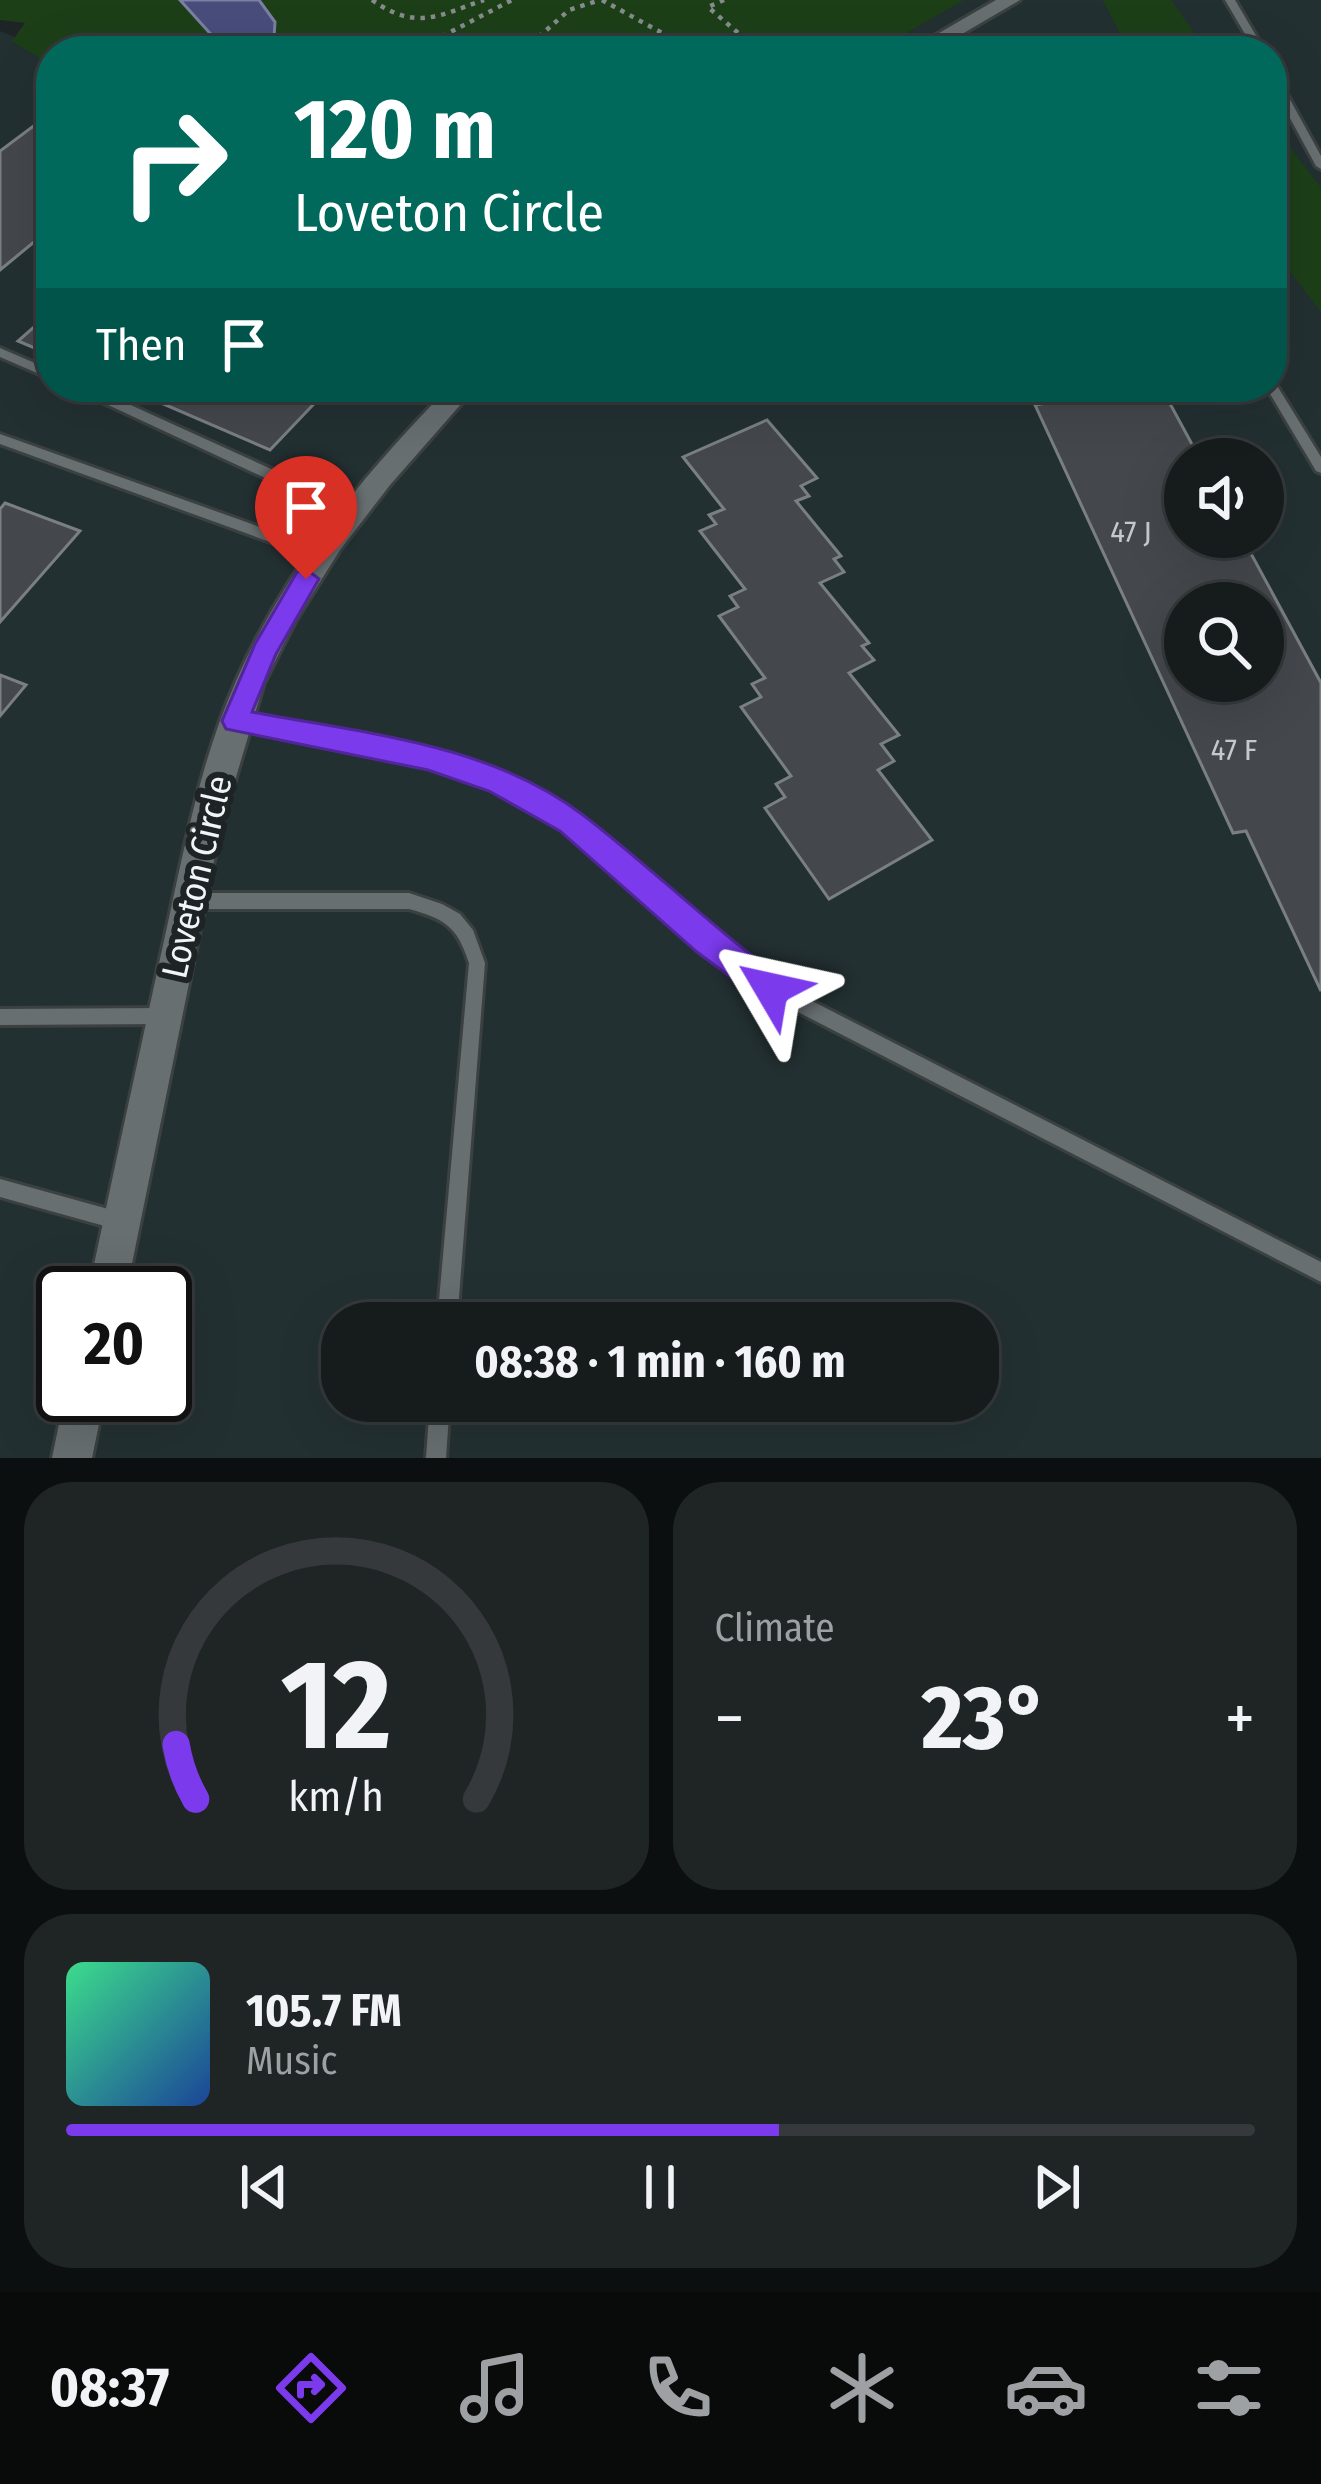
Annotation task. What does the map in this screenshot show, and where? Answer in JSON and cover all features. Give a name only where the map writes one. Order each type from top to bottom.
[{"type":"street","points":[[945,36],[1010,0]]},
{"type":"street","name":"Loveton Circle","points":[[112,1266],[190,902],[235,721],[264,651],[322,555],[352,512],[451,402]]},
{"type":"street","points":[[72,1458],[79,1422]]},
{"type":"lane","points":[[1230,0],[1251,36]]},
{"type":"lane","points":[[1287,104],[1321,166]]},
{"type":"lane","points":[[0,352],[36,368]]},
{"type":"lane","points":[[113,402],[352,512]]},
{"type":"lane","points":[[1281,402],[1321,468]]},
{"type":"lane","points":[[0,439],[322,555]]},
{"type":"lane","points":[[235,721],[428,758],[498,782],[570,822],[707,942],[771,989],[1321,1272]]},
{"type":"lane","points":[[190,902],[409,901],[443,910],[467,928],[477,963],[449,1302]]},
{"type":"lane","points":[[0,1016],[165,1016]]},
{"type":"lane","points":[[0,1188],[122,1222]]},
{"type":"lane","points":[[436,1458],[439,1422]]},
{"type":"path","points":[[373,0],[395,16],[422,21],[484,0]]},
{"type":"path","points":[[443,36],[512,0]]},
{"type":"path","points":[[540,36],[569,10],[601,0],[667,36]]},
{"type":"path","points":[[724,0],[708,7],[742,36]]},
{"type":"shaded area","points":[[912,0],[1321,0],[1321,1458],[0,1458],[0,31],[36,46],[36,402],[1287,402],[1287,36],[857,36]]},
{"type":"green space","points":[[0,0],[964,0],[901,36],[36,36],[36,56],[12,41],[25,23],[0,20]]},
{"type":"green space","points":[[1103,0],[1171,0],[1196,36],[1121,36]]},
{"type":"green space","points":[[1287,144],[1321,188],[1321,312],[1287,268]]},
{"type":"water","points":[[180,0],[259,0],[275,22],[274,36],[212,36]]},
{"type":"building","points":[[36,124],[36,240],[0,270],[0,151]]},
{"type":"building","points":[[36,325],[36,349],[18,341]]},
{"type":"building","points":[[159,402],[316,402],[270,450]]},
{"type":"building","points":[[1169,402],[1189,438],[1164,438],[1164,558],[1253,558],[1266,582],[1164,582],[1164,684],[1035,405]]},
{"type":"building","points":[[767,420],[817,478],[801,486],[809,496],[796,501],[841,556],[834,559],[844,572],[820,583],[869,643],[862,646],[874,660],[849,673],[899,735],[881,744],[894,761],[878,770],[932,840],[829,899],[765,808],[785,797],[776,784],[791,776],[741,707],[761,697],[752,684],[765,678],[719,616],[738,607],[730,596],[745,589],[700,531],[716,524],[709,515],[724,509],[683,457]]},
{"type":"building","points":[[5,503],[80,531],[0,622],[0,509]]},
{"type":"building","points":[[1284,615],[1321,683],[1321,991],[1246,831],[1233,833],[1172,702],[1284,702]]},
{"type":"building","points":[[0,675],[26,685],[0,716]]},
{"type":"route","points":[[306,579],[264,651],[235,721],[339,737],[428,758],[498,782],[570,822],[707,942],[771,989]]}]
